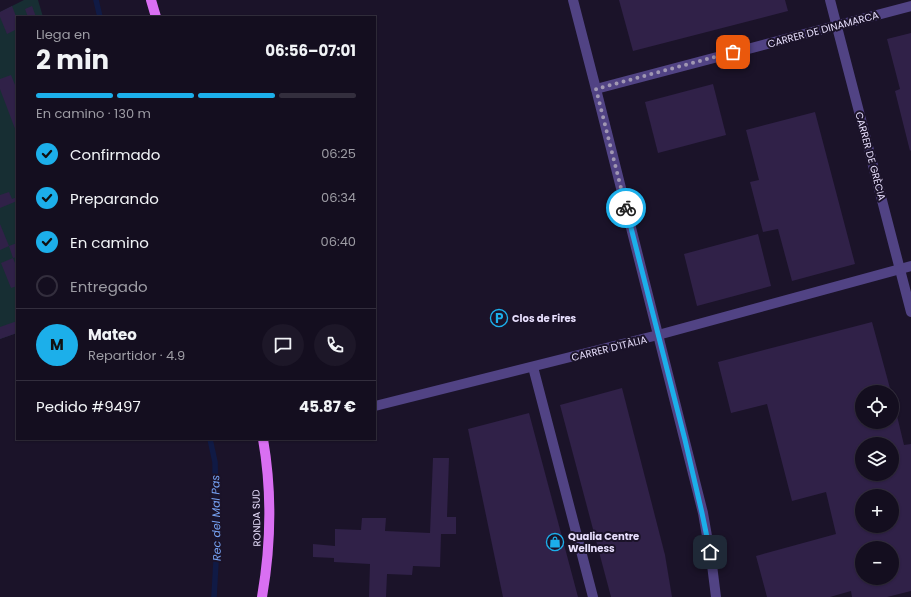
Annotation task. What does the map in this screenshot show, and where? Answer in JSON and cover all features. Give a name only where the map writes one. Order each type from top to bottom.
[{"type":"main road","points":[[151,0],[156,16]]},
{"type":"main road","name":"RONDA SUD","points":[[262,597],[266,578],[270,524],[267,467],[263,440]]},
{"type":"street","points":[[573,0],[702,513],[712,565],[716,597]]},
{"type":"street","name":"CARRER DE GRÈCIA","points":[[830,0],[911,312]]},
{"type":"street","name":"CARRER DE DINAMARCA","points":[[596,89],[911,6]]},
{"type":"street","name":"CARRER D'ITÀLIA","points":[[376,406],[658,335],[911,266]]},
{"type":"street","points":[[533,367],[593,597]]},
{"type":"green space","points":[[24,0],[38,0],[43,16],[16,16],[16,333],[0,339],[0,12]]},
{"type":"building","points":[[619,0],[785,0],[788,11],[633,51]]},
{"type":"building","points":[[12,6],[16,16],[16,30],[7,34],[0,17],[0,12]]},
{"type":"building","points":[[32,6],[36,16],[28,16],[25,9]]},
{"type":"building","points":[[911,33],[910,151],[895,91],[900,89],[887,39]]},
{"type":"building","points":[[11,75],[16,88],[16,131],[0,89],[0,79]]},
{"type":"building","points":[[713,84],[726,135],[658,153],[645,102]]},
{"type":"building","points":[[815,112],[855,264],[792,281],[778,229],[763,232],[750,182],[759,180],[746,130]]},
{"type":"building","points":[[9,192],[12,199],[16,197],[16,201],[0,208],[0,195]]},
{"type":"building","points":[[0,224],[9,246],[0,250]]},
{"type":"building","points":[[758,234],[771,286],[697,306],[684,254]]},
{"type":"building","points":[[16,243],[16,257],[13,258],[9,246]]},
{"type":"building","points":[[13,258],[16,266],[16,286],[11,288],[1,263]]},
{"type":"building","points":[[16,321],[16,333],[0,339],[0,327]]},
{"type":"building","points":[[872,322],[889,385],[855,385],[855,429],[899,429],[899,424],[904,445],[911,444],[911,591],[887,597],[852,597],[851,591],[830,597],[767,597],[756,556],[836,534],[826,492],[792,501],[767,404],[731,413],[718,362]]},
{"type":"building","points":[[622,388],[665,555],[672,597],[611,597],[560,405]]},
{"type":"building","points":[[529,413],[578,597],[503,597],[468,429]]},
{"type":"building","points":[[433,458],[449,458],[447,517],[456,517],[456,534],[441,534],[440,567],[413,566],[412,575],[387,574],[386,597],[369,597],[370,564],[334,562],[334,558],[313,557],[313,544],[335,546],[335,529],[361,530],[362,518],[386,518],[385,531],[430,533]]},
{"type":"waterway","name":"Rec del Mal Pas","points":[[96,0],[100,16]]},
{"type":"waterway","name":"Rec del Mal Pas","points":[[210,440],[215,462],[217,544],[214,597]]},
{"type":"way so far","points":[[626,208],[596,89],[733,52]]},
{"type":"place","name":"Clos de Fires","points":[[499,318]]},
{"type":"place","name":"Qualia Centre Wellness","points":[[555,542]]},
{"type":"route","points":[[626,208],[685,440],[710,552]]}]
